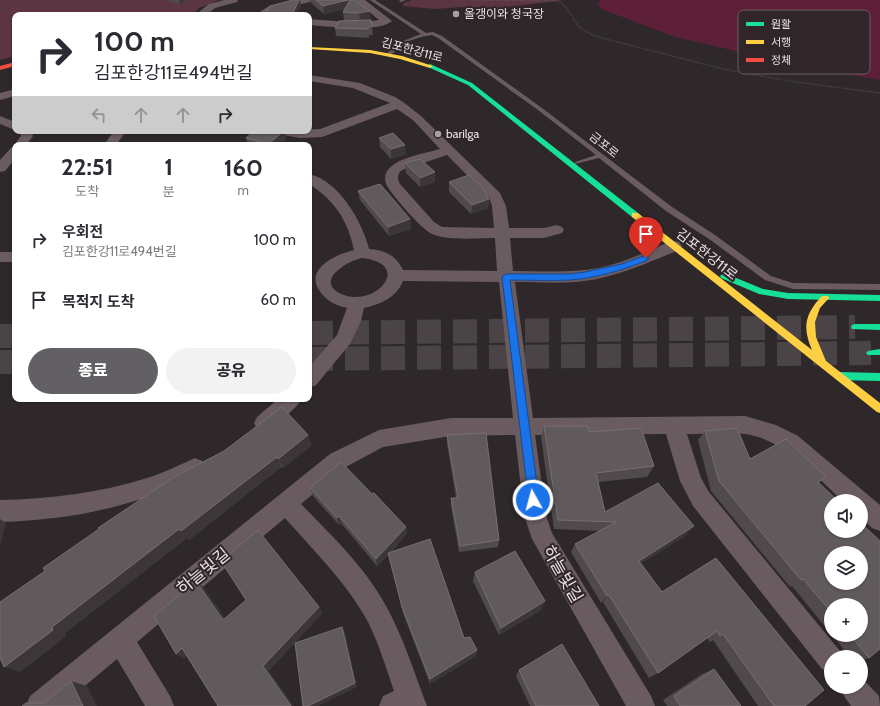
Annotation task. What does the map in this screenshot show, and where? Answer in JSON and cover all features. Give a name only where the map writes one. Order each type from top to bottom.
[{"type":"main road","name":"김포한강11로","points":[[312,48],[334,48],[389,54],[425,64],[470,84],[521,120],[832,358]]},
{"type":"main road","points":[[0,68],[12,65]]},
{"type":"main road","name":"김포한강11로","points":[[498,105],[516,122],[880,409]]},
{"type":"main road","points":[[724,276],[762,292],[776,295],[825,298],[880,298]]},
{"type":"main road","points":[[823,364],[814,345],[810,326],[812,313],[825,298]]},
{"type":"main road","points":[[855,327],[880,327]]},
{"type":"main road","points":[[844,368],[868,386]]},
{"type":"main road","points":[[839,376],[880,377]]},
{"type":"street","points":[[204,12],[212,6],[234,0]]},
{"type":"street","points":[[265,12],[272,8],[307,0]]},
{"type":"street","points":[[312,22],[360,26],[387,21],[359,0]]},
{"type":"street","name":"하늘빛길","points":[[312,78],[356,85],[384,95],[399,104],[417,118],[495,196],[499,206],[506,277],[535,515],[543,539],[641,706]]},
{"type":"street","points":[[0,97],[12,93]]},
{"type":"street","points":[[312,133],[322,132],[399,104]]},
{"type":"street","points":[[0,120],[12,125]]},
{"type":"street","points":[[21,142],[27,136],[26,134]]},
{"type":"street","points":[[449,150],[396,167],[391,174],[394,186],[433,228],[450,232],[501,233],[544,233],[557,230]]},
{"type":"street","points":[[0,168],[12,151]]},
{"type":"street","points":[[312,180],[328,191],[345,209],[356,228],[362,253]]},
{"type":"street","points":[[396,275],[570,277],[600,273],[625,266],[674,246]]},
{"type":"street","points":[[362,253],[376,254],[386,259],[393,265],[396,275],[396,282],[382,297],[357,303],[336,298],[329,292],[325,285],[324,278],[332,264],[341,258],[362,253]]},
{"type":"street","points":[[0,257],[12,257]]},
{"type":"street","points":[[312,376],[344,339],[352,321],[357,303]]},
{"type":"street","points":[[248,435],[288,402]]},
{"type":"street","name":"하늘빛길","points":[[40,706],[337,461],[379,439],[451,427],[745,425],[769,431],[791,442],[851,494]]},
{"type":"street","points":[[674,426],[691,481],[700,499],[824,651]]},
{"type":"street","points":[[0,511],[46,510],[89,503],[158,484],[184,474],[213,458]]},
{"type":"street","points":[[286,503],[356,581],[371,603],[383,627],[405,703]]},
{"type":"street","name":"하늘빛길","points":[[868,509],[880,520]]},
{"type":"street","points":[[120,639],[160,706]]},
{"type":"street","points":[[859,694],[869,706]]},
{"type":"lane","name":"금포로","points":[[372,0],[425,34],[433,33],[449,43],[540,109],[669,209],[712,237],[768,278],[793,286],[880,288]]},
{"type":"lane","points":[[389,54],[403,41],[425,34]]},
{"type":"lane","points":[[577,163],[600,156]]},
{"type":"path","points":[[470,0],[558,1],[563,4],[580,27],[590,33],[606,39],[738,72]]},
{"type":"path","points":[[751,74],[795,82],[880,93]]},
{"type":"shaded area","points":[[0,0],[219,0],[199,8],[195,12],[12,12],[12,57],[0,60]]},
{"type":"shaded area","points":[[412,0],[563,0],[491,9],[461,7],[436,9],[403,6],[404,3]]},
{"type":"shaded area","points":[[600,0],[880,0],[880,80],[846,74],[870,74],[870,10],[738,10],[738,51],[675,37],[604,10],[598,5]]},
{"type":"building","points":[[293,0],[299,0],[293,12],[267,12],[270,6]]},
{"type":"building","points":[[316,0],[348,0],[323,6]]},
{"type":"building","points":[[350,0],[354,0],[370,11],[359,13],[343,12]]},
{"type":"building","points":[[371,20],[372,26],[368,27],[368,29],[335,28],[339,21]]},
{"type":"building","points":[[393,133],[405,145],[391,149],[379,138]]},
{"type":"building","points":[[251,134],[280,134],[270,142],[261,142],[246,138]]},
{"type":"building","points":[[420,159],[435,172],[420,178],[405,163]]},
{"type":"building","points":[[469,175],[483,188],[489,199],[472,205],[449,182]]},
{"type":"building","points":[[380,184],[410,219],[388,227],[358,191]]},
{"type":"building","points":[[282,407],[308,435],[181,531],[179,529],[52,627],[53,630],[4,667],[0,658],[0,602],[45,571],[43,568],[99,529],[98,528],[174,477],[224,451]]},
{"type":"building","points":[[544,426],[587,426],[589,432],[641,428],[654,466],[596,473],[605,512],[658,483],[694,526],[639,561],[662,592],[716,558],[824,690],[805,706],[774,706],[723,634],[720,636],[717,631],[658,673],[609,595],[607,596],[575,544],[616,522],[558,520]]},
{"type":"building","points":[[737,428],[750,459],[786,439],[826,477],[818,482],[831,494],[824,494],[824,538],[868,538],[868,530],[880,541],[880,649],[869,658],[868,650],[862,650],[856,642],[868,642],[868,598],[824,598],[824,604],[803,579],[801,580],[719,481],[705,431]]},
{"type":"building","points":[[486,433],[499,540],[460,546],[451,498],[458,498],[447,435]]},
{"type":"building","points":[[341,462],[372,494],[374,493],[406,527],[376,559],[339,516],[337,518],[310,488]]},
{"type":"building","points":[[258,530],[319,607],[263,666],[291,706],[218,706],[182,648],[176,654],[154,616],[196,581],[223,620],[246,600],[221,561]]},
{"type":"building","points":[[430,539],[464,638],[470,637],[477,650],[430,679],[402,607],[388,553]]},
{"type":"building","points":[[515,551],[545,601],[501,628],[475,572]]},
{"type":"building","points":[[342,627],[355,683],[308,706],[303,706],[295,643]]},
{"type":"building","points":[[562,644],[599,706],[536,706],[519,670]]},
{"type":"building","points":[[714,669],[741,706],[680,706],[674,696]]},
{"type":"building","points":[[71,681],[83,706],[22,706],[26,703],[44,703]]},
{"type":"tunnel","points":[[312,333],[855,327]]},
{"type":"tunnel","points":[[0,336],[12,336]]},
{"type":"tunnel","points":[[312,359],[871,353]]},
{"type":"tunnel","points":[[0,362],[12,362]]},
{"type":"traffic: fast","points":[[430,66],[470,84],[635,215]]},
{"type":"traffic: fast","points":[[724,276],[762,292],[788,296],[880,298]]},
{"type":"traffic: fast","points":[[855,327],[880,327]]},
{"type":"traffic: fast","points":[[871,353],[880,352]]},
{"type":"traffic: fast","points":[[839,376],[880,377]]},
{"type":"traffic: slow","points":[[312,48],[340,49],[385,54],[430,66]]},
{"type":"traffic: slow","points":[[635,215],[880,409]]},
{"type":"traffic: slow","points":[[823,364],[814,346],[810,330],[810,322],[817,306],[825,298]]},
{"type":"traffic: jam","points":[[0,68],[12,65]]},
{"type":"place","name":"올갱이와 청국장","points":[[456,14]]},
{"type":"place","name":"barilga","points":[[438,134]]},
{"type":"route","points":[[533,500],[506,277],[570,277],[600,273],[646,258]]}]
